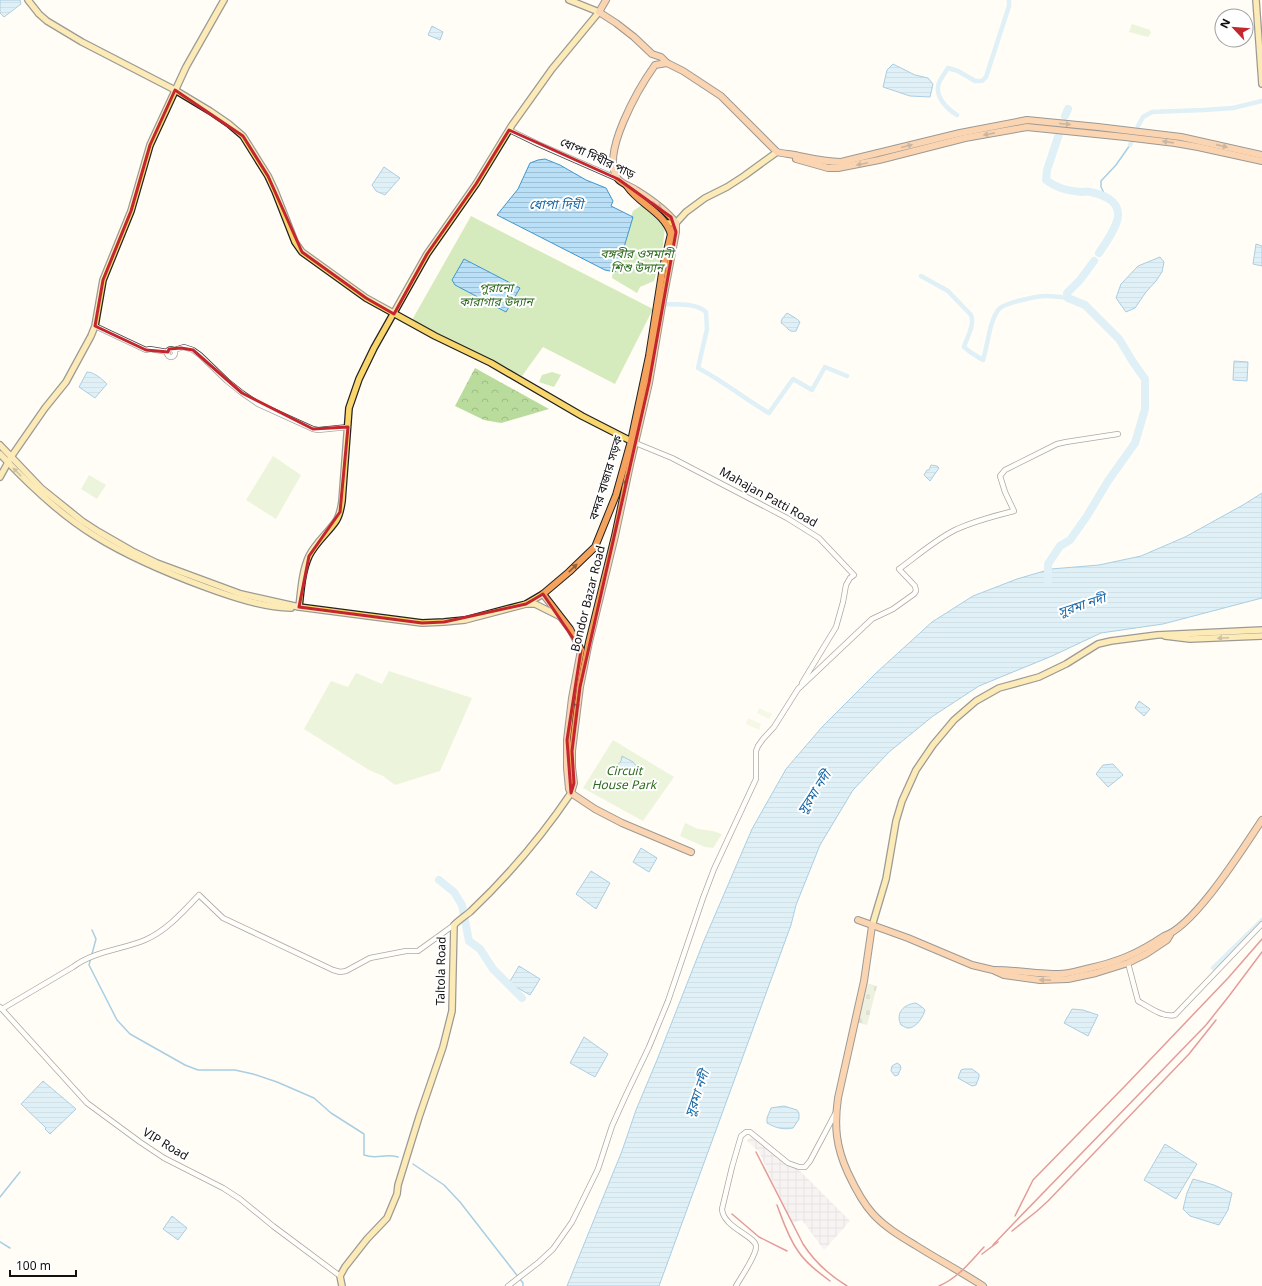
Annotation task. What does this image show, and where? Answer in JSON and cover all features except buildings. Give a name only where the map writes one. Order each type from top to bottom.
[{"type":"highway","points":[[606,0],[599,12],[634,37],[652,54],[661,57],[667,63],[683,71],[721,96],[777,152],[787,155],[796,155],[828,162],[841,162],[960,133],[1026,120],[1181,137],[1262,159]]},
{"type":"highway","points":[[652,54],[655,65]]},
{"type":"highway","points":[[618,179],[613,170],[612,159],[624,121],[640,88],[655,65],[667,63]]},
{"type":"highway","name":"ধোপা দিঘীর পাড়","points":[[618,179],[636,190],[670,215],[676,222]]},
{"type":"highway","points":[[627,185],[632,194],[666,222],[671,234]]},
{"type":"highway","name":"বন্দর বাজার সড়ক","points":[[543,594],[595,547],[616,495],[633,442],[649,356],[660,282],[671,234],[676,222]]},
{"type":"highway","name":"Bondor Bazar Road","points":[[571,793],[574,783],[572,751],[580,686],[589,642],[615,536],[633,442],[649,382],[676,232],[676,222]]},
{"type":"highway","points":[[543,594],[570,629],[581,650],[572,698],[567,740],[567,768],[571,793],[595,809],[622,823],[691,852]]},
{"type":"highway","points":[[993,970],[1028,973],[1069,973],[1120,960],[1170,934],[1190,917],[1206,900],[1262,820]]},
{"type":"highway","points":[[858,920],[908,938],[972,965],[993,970],[1004,975],[1025,979],[1068,979],[1096,973],[1128,963],[1146,954],[1167,940],[1170,934]]},
{"type":"highway","points":[[872,926],[864,981],[854,1022],[836,1114],[835,1130],[845,1166],[862,1201],[873,1214],[896,1234],[962,1272],[982,1286]]},
{"type":"main road","points":[[28,0],[42,17],[58,28],[175,90],[210,111],[243,136],[268,176],[295,242],[302,252],[366,298],[394,314],[491,363],[582,416],[633,442]]},
{"type":"main road","points":[[0,477],[9,460],[45,408],[66,382],[86,347],[95,326],[103,280],[131,211],[150,145],[186,67],[224,0]]},
{"type":"main road","points":[[299,607],[302,581],[309,556],[322,536],[336,521],[340,512],[350,408],[359,379],[374,348],[427,254],[476,184],[509,130],[552,69],[599,12],[569,0]]},
{"type":"main road","points":[[1256,0],[1262,84]]},
{"type":"main road","name":"বন্দর বাজার সড়ক","points":[[676,222],[705,198],[727,187],[777,152]]},
{"type":"main road","points":[[670,215],[683,216]]},
{"type":"main road","points":[[666,222],[676,222]]},
{"type":"main road","points":[[0,445],[9,460]]},
{"type":"main road","points":[[0,454],[9,460]]},
{"type":"main road","name":"বন্দর বাজার সড়ক","points":[[9,460],[41,488],[50,498],[81,523],[132,551],[164,566],[241,594],[299,607],[422,622],[465,620],[526,604],[543,594]]},
{"type":"main road","points":[[526,604],[535,604],[561,616]]},
{"type":"main road","points":[[872,926],[886,879],[896,820],[902,801],[916,770],[933,745],[954,720],[976,701],[999,688],[1040,677],[1066,664],[1098,644],[1127,638],[1157,635],[1262,630]]},
{"type":"main road","points":[[1157,635],[1190,640],[1262,636]]},
{"type":"main road","name":"Taltola Road","points":[[342,1283],[345,1267],[367,1239],[387,1218],[397,1194],[398,1185],[419,1117],[444,1047],[452,1011],[454,925],[469,913],[498,884],[547,829],[571,793]]},
{"type":"street","name":"ধোপা দিঘীর পাড়","points":[[509,130],[618,179]]},
{"type":"street","points":[[95,326],[146,350],[150,349],[168,352],[170,350],[181,348],[193,350],[200,354],[227,381],[258,404],[313,429],[318,430],[348,427]]},
{"type":"street","points":[[510,1285],[553,1250],[567,1230],[595,1175],[612,1126],[649,1047],[668,1001],[714,869],[756,779],[756,751],[763,739],[774,727],[798,689],[872,619],[893,608],[916,592],[915,586],[899,569],[940,539],[954,531],[983,520],[1014,511],[1005,492],[1000,476],[1005,470],[1057,444],[1118,434]]},
{"type":"street","name":"Mahajan Patti Road","points":[[633,442],[672,458],[787,518],[819,538],[854,575],[850,578],[846,585],[836,626],[798,689]]},
{"type":"street","points":[[1,1008],[73,967],[82,960],[146,940],[162,930],[199,896],[223,918],[332,970],[340,972],[346,971],[370,958],[418,950],[454,925]]},
{"type":"street","points":[[1128,963],[1138,1001],[1169,1016],[1175,1015],[1262,924]]},
{"type":"street","name":"VIP Road","points":[[1,1008],[87,1103],[100,1114],[164,1158],[223,1188],[240,1199],[342,1283]]},
{"type":"street","points":[[736,1286],[757,1248],[752,1239],[727,1222],[722,1212],[732,1167],[741,1136],[746,1132],[750,1132],[788,1163],[798,1167],[805,1166],[810,1161],[836,1114]]},
{"type":"highlighted area","points":[[175,90],[243,136],[268,176],[302,252],[366,298],[394,314],[427,254],[476,184],[509,130],[618,179],[671,217],[676,232],[649,383],[580,687],[572,751],[574,783],[571,793],[567,740],[581,650],[543,594],[526,604],[444,622],[422,623],[299,607],[309,556],[340,512],[348,427],[313,429],[242,393],[193,350],[181,348],[169,349],[168,352],[146,350],[95,326],[103,280],[131,211],[150,145]]},
{"type":"shaded area","points":[[751,1137],[785,1164],[799,1170],[850,1221],[824,1250],[802,1220],[792,1223],[759,1152],[747,1141]]},
{"type":"green space","points":[[1132,24],[1150,30],[1151,33],[1148,37],[1129,32]]},
{"type":"green space","name":"বঙ্গবীর ওসমানী শিশু উদ্যান","points":[[642,205],[665,227],[662,253],[654,281],[640,287],[637,293],[612,278],[614,260],[633,211]]},
{"type":"green space","name":"পুরানো কারাগার উদ্যান","points":[[471,216],[653,309],[615,384],[543,347],[522,376],[412,320]]},
{"type":"green space","points":[[475,368],[549,409],[501,423],[484,420],[455,406]]},
{"type":"green space","points":[[552,372],[561,375],[554,387],[539,382],[542,375]]},
{"type":"green space","points":[[273,456],[301,475],[276,519],[246,500]]},
{"type":"green space","points":[[89,475],[106,485],[97,499],[81,489]]},
{"type":"green space","points":[[389,671],[472,698],[440,771],[395,785],[383,776],[369,770],[304,729],[331,681],[348,687],[356,673],[382,684]]},
{"type":"green space","points":[[759,708],[772,714],[769,719],[757,713]]},
{"type":"green space","points":[[748,718],[761,724],[759,730],[746,724]]},
{"type":"green space","name":"Circuit House Park","points":[[613,740],[674,777],[643,821],[583,788]]},
{"type":"green space","points":[[685,823],[698,829],[722,834],[713,848],[705,847],[680,836]]},
{"type":"green space","points":[[866,983],[877,986],[867,1025],[856,1022]]},
{"type":"water","points":[[0,0],[20,0],[21,4],[4,17],[0,13]]},
{"type":"water","points":[[432,26],[443,32],[440,40],[428,35]]},
{"type":"water","points":[[893,64],[915,75],[928,78],[933,84],[930,97],[910,96],[883,87],[887,70]]},
{"type":"water","name":"ধোপা দিঘী","points":[[545,159],[560,165],[586,180],[606,188],[613,201],[611,206],[633,217],[615,272],[605,270],[497,215],[518,189],[530,163]]},
{"type":"water","points":[[384,167],[400,178],[385,195],[376,191],[372,185]]},
{"type":"water","points":[[1256,244],[1262,246],[1262,266],[1253,264]]},
{"type":"water","points":[[1160,257],[1164,262],[1162,272],[1135,308],[1126,312],[1116,298],[1121,284],[1138,266]]},
{"type":"water","points":[[464,259],[520,288],[506,312],[455,285],[452,280]]},
{"type":"water","points":[[787,313],[800,322],[796,331],[789,330],[781,323],[782,319]]},
{"type":"water","points":[[1234,361],[1248,362],[1247,381],[1233,380]]},
{"type":"water","points":[[87,372],[95,374],[107,384],[95,398],[79,387]]},
{"type":"water","points":[[931,465],[939,468],[930,481],[924,475],[927,470],[929,470]]},
{"type":"water","name":"সুরমা নদী","points":[[1262,493],[1262,598],[1163,624],[1101,633],[1052,656],[979,686],[933,716],[889,752],[853,790],[820,845],[796,905],[791,925],[659,1286],[567,1286],[622,1151],[636,1110],[703,943],[752,829],[786,769],[822,727],[876,673],[932,622],[973,596],[1017,579],[1051,569],[1099,565],[1141,556],[1185,537]]},
{"type":"water","points":[[1139,701],[1150,709],[1144,716],[1135,708]]},
{"type":"water","points":[[622,756],[633,762],[638,768],[636,772],[627,773],[617,766],[621,761]]},
{"type":"water","points":[[1113,764],[1123,775],[1108,787],[1096,774],[1103,765]]},
{"type":"water","points":[[641,848],[657,858],[649,872],[633,862]]},
{"type":"water","points":[[591,871],[610,883],[596,909],[576,894]]},
{"type":"water","points":[[519,966],[540,979],[530,995],[509,983]]},
{"type":"water","points":[[916,1003],[925,1010],[921,1019],[916,1025],[910,1028],[901,1025],[899,1017],[904,1007]]},
{"type":"water","points":[[1072,1009],[1083,1010],[1098,1015],[1088,1036],[1064,1023]]},
{"type":"water","points":[[584,1037],[608,1054],[595,1077],[570,1063]]},
{"type":"water","points":[[897,1063],[901,1068],[898,1075],[895,1076],[891,1071],[892,1066]]},
{"type":"water","points":[[972,1069],[979,1074],[976,1085],[972,1086],[958,1078],[961,1070]]},
{"type":"water","points":[[43,1081],[76,1109],[50,1134],[45,1129],[46,1128],[21,1104]]},
{"type":"water","points":[[784,1106],[797,1110],[799,1113],[799,1119],[793,1128],[780,1128],[767,1123],[767,1118],[771,1108]]},
{"type":"water","points":[[1165,1144],[1197,1164],[1176,1199],[1144,1180]]},
{"type":"water","points":[[1193,1179],[1214,1185],[1232,1193],[1228,1210],[1219,1225],[1190,1216],[1183,1209],[1187,1193]]},
{"type":"water","points":[[172,1216],[187,1228],[178,1240],[163,1229]]},
{"type":"waterway","points":[[957,115],[942,102],[938,93],[940,81],[948,68],[958,71],[975,81],[982,81],[986,77],[1009,6],[1009,0]]},
{"type":"waterway","points":[[1138,126],[1143,117],[1152,112],[1233,108],[1262,101]]},
{"type":"waterway","points":[[1065,116],[1068,109]]},
{"type":"waterway","points":[[1059,134],[1047,170],[1046,180],[1062,189],[1076,192],[1089,192],[1104,196],[1116,205],[1118,210],[1116,224],[1111,235],[1099,253]]},
{"type":"waterway","points":[[1106,197],[1101,187],[1101,181],[1116,165],[1130,145]]},
{"type":"waterway","points":[[1048,581],[1048,564],[1060,546],[1070,540],[1087,516],[1108,481],[1135,443],[1145,409],[1145,379],[1119,339],[1085,305],[1068,298],[1067,293],[1080,280],[1094,261]]},
{"type":"waterway","points":[[921,276],[948,291],[971,315],[972,323],[964,347],[983,360],[993,320],[999,309],[1007,304],[1042,296],[1068,298]]},
{"type":"waterway","points":[[667,304],[697,307],[706,312],[707,329],[698,368],[769,413],[793,379],[812,390],[825,367],[847,376]]},
{"type":"waterway","points":[[439,880],[454,892],[462,905],[469,941],[480,949],[493,969],[522,998]]},
{"type":"waterway","points":[[1213,968],[1262,920]]},
{"type":"waterway","points":[[92,930],[96,939],[89,965],[117,1020],[130,1034],[185,1065],[198,1070],[235,1070],[253,1074],[277,1082],[314,1098],[331,1113],[364,1134],[364,1155],[373,1157],[398,1157]]},
{"type":"waterway","points":[[413,1164],[444,1185],[460,1202],[523,1283],[523,1286]]},
{"type":"waterway","points":[[0,1197],[20,1172]]},
{"type":"waterway","points":[[0,1242],[10,1248]]},
{"type":"railway","points":[[1015,1216],[1033,1180],[1229,977],[1262,939]]},
{"type":"railway","points":[[993,1245],[1206,1025],[1262,952]]},
{"type":"railway","points":[[1012,1231],[1048,1201],[1189,1054],[1216,1020]]},
{"type":"railway","points":[[756,1152],[803,1244],[822,1267],[847,1286]]},
{"type":"railway","points":[[777,1205],[794,1246],[808,1263],[830,1281]]},
{"type":"railway","points":[[732,1214],[759,1237],[787,1251]]},
{"type":"railway","points":[[982,1254],[998,1242]]},
{"type":"railway","points":[[939,1286],[946,1283],[958,1274],[984,1247]]}]
